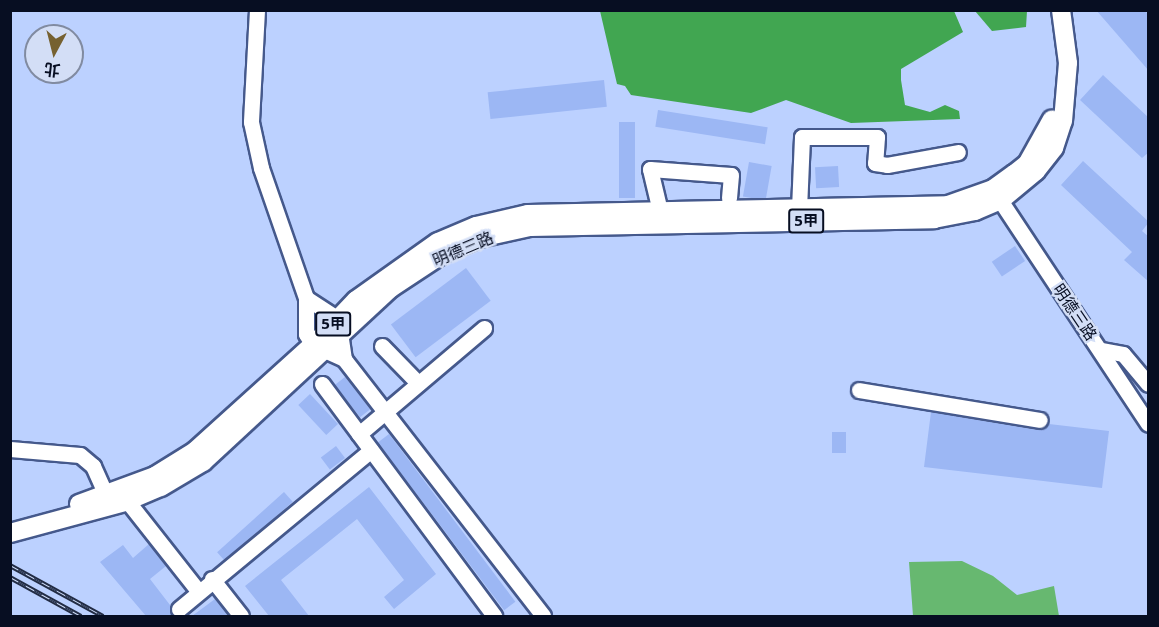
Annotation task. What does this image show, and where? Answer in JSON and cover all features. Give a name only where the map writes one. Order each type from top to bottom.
[{"type":"main road","name":"5甲","points":[[997,195],[1027,164],[1053,118],[1058,63],[1049,10]]},
{"type":"main road","name":"5甲","points":[[997,195],[1036,171],[1054,148],[1063,121],[1068,63],[1061,10]]},
{"type":"main road","name":"明德三路","points":[[10,533],[115,499],[161,487],[203,462],[340,326],[407,277],[444,254],[480,238],[530,227],[800,208],[933,206],[997,195]]},
{"type":"main road","name":"明德三路","points":[[660,217],[934,219],[975,211],[997,195]]},
{"type":"main road","name":"明德三路","points":[[10,522],[88,508]]},
{"type":"street","points":[[258,10],[251,122],[261,168],[306,298],[306,334],[319,349],[344,359],[543,616]]},
{"type":"street","points":[[800,208],[802,137],[877,137],[875,164],[887,165],[958,152]]},
{"type":"street","points":[[660,217],[650,169],[731,175],[729,198]]},
{"type":"street","name":"明德三路","points":[[997,195],[1149,424]]},
{"type":"street","points":[[306,298],[340,326],[344,359]]},
{"type":"street","points":[[359,434],[484,328]]},
{"type":"street","points":[[382,346],[418,383]]},
{"type":"street","points":[[1101,350],[1123,354],[1149,384]]},
{"type":"street","points":[[322,384],[494,616]]},
{"type":"street","points":[[859,390],[1040,420]]},
{"type":"street","points":[[10,449],[80,454],[93,466],[115,499],[198,591]]},
{"type":"street","points":[[178,609],[371,450]]},
{"type":"street","points":[[212,579],[241,616]]},
{"type":"green space","points":[[600,11],[954,11],[963,32],[901,69],[901,80],[905,105],[930,112],[945,105],[959,111],[960,119],[851,123],[786,100],[751,113],[631,95],[625,86],[617,84]]},
{"type":"green space","points":[[975,11],[1027,11],[1026,27],[992,31]]},
{"type":"green space","points":[[962,561],[993,576],[1017,595],[1054,586],[1059,616],[913,616],[909,562]]},
{"type":"building","points":[[1096,10],[1144,10],[1149,15],[1149,71]]},
{"type":"building","points":[[1103,75],[1149,118],[1149,152],[1142,158],[1080,100]]},
{"type":"building","points":[[604,80],[607,107],[490,119],[488,92]]},
{"type":"building","points":[[658,110],[768,127],[765,144],[655,127]]},
{"type":"building","points":[[619,122],[635,122],[635,198],[619,198]]},
{"type":"building","points":[[1083,161],[1149,222],[1142,231],[1149,237],[1149,282],[1124,260],[1132,252],[1061,185]]},
{"type":"building","points":[[749,162],[772,166],[766,200],[743,196]]},
{"type":"building","points":[[838,166],[839,187],[816,188],[815,167]]},
{"type":"building","points":[[1015,246],[1025,261],[1002,277],[992,262]]},
{"type":"building","points":[[466,268],[491,301],[416,357],[391,325]]},
{"type":"building","points":[[345,377],[370,409],[360,417],[335,385]]},
{"type":"building","points":[[310,394],[338,424],[326,435],[298,405]]},
{"type":"building","points":[[931,412],[1038,430],[1049,424],[1109,431],[1102,488],[924,467]]},
{"type":"building","points":[[832,432],[846,432],[846,453],[832,453]]},
{"type":"building","points":[[389,434],[515,602],[504,610],[378,442]]},
{"type":"building","points":[[336,446],[345,458],[330,469],[321,457]]},
{"type":"building","points":[[369,487],[436,574],[394,609],[384,597],[404,580],[357,519],[281,580],[309,616],[269,616],[245,586]]},
{"type":"building","points":[[284,492],[293,502],[226,562],[217,552]]},
{"type":"building","points":[[149,544],[166,566],[150,579],[170,605],[173,616],[146,616],[100,562],[123,545],[133,558]]},
{"type":"building","points":[[215,599],[229,616],[192,616]]},
{"type":"railway","points":[[10,565],[103,616]]},
{"type":"railway","points":[[10,577],[81,616]]}]
